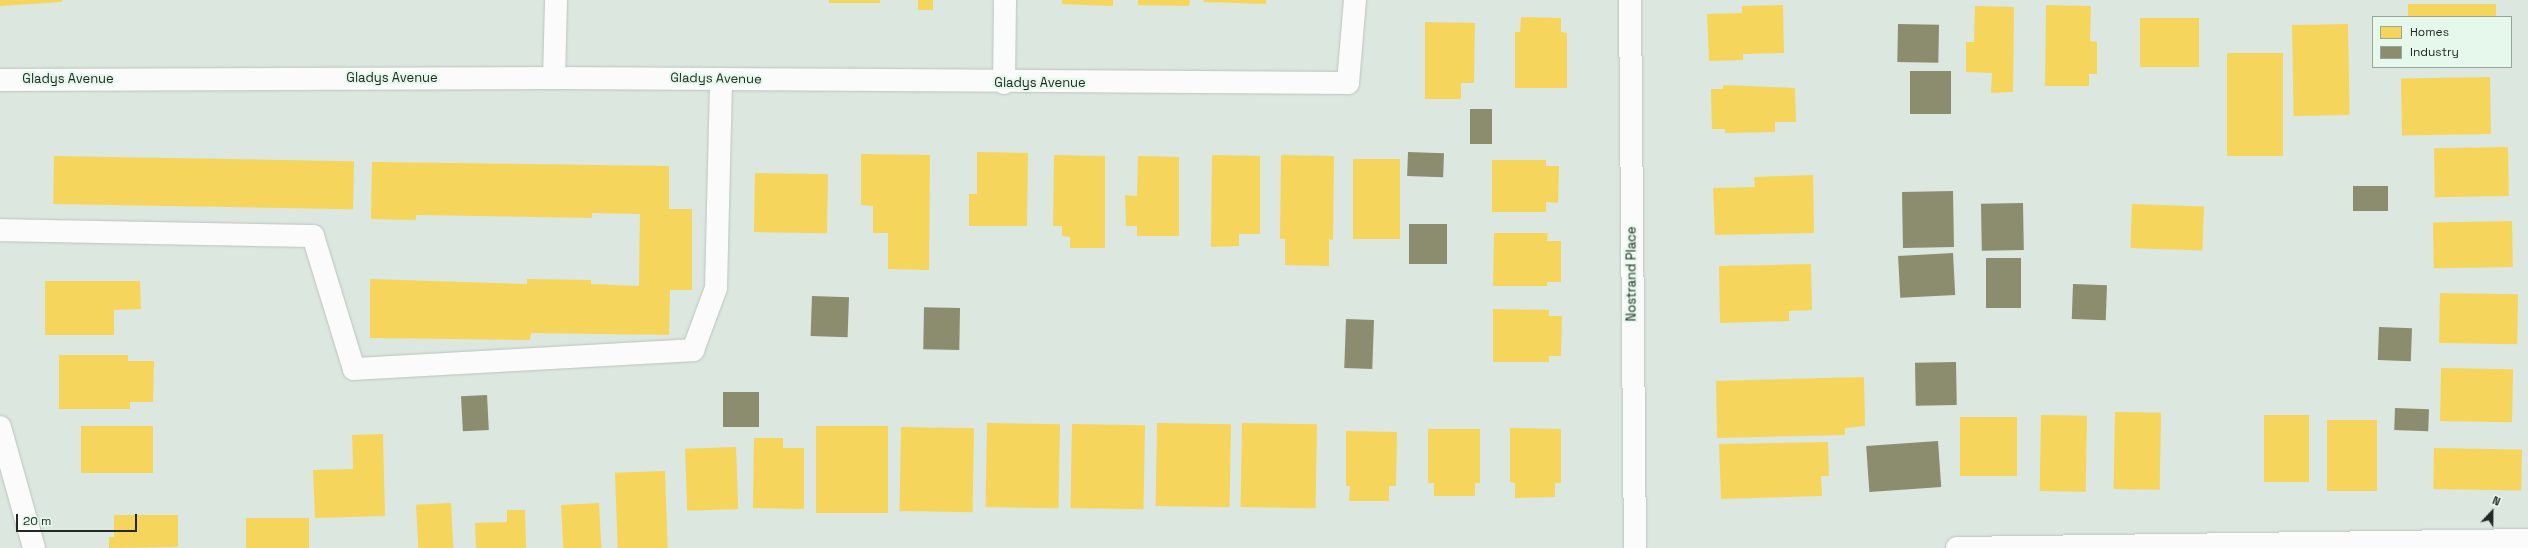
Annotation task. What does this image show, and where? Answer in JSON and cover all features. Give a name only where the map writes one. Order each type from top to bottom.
[{"type":"street","points":[[554,78],[556,0]]},
{"type":"street","points":[[1004,83],[1005,0]]},
{"type":"street","name":"Gladys Avenue","points":[[0,80],[554,78],[1004,83],[1348,83],[1355,0]]},
{"type":"street","name":"Nostrand Place","points":[[1630,0],[1634,548]]},
{"type":"street","points":[[0,230],[313,236],[354,369],[693,350],[716,288],[720,80]]},
{"type":"street","points":[[0,427],[34,548]]},
{"type":"street","points":[[1957,548],[2528,540]]},
{"type":"building: Homes","points":[[0,0],[62,0],[62,2],[0,6]]},
{"type":"building: Homes","points":[[829,0],[880,0],[880,3],[829,3]]},
{"type":"building: Homes","points":[[918,0],[933,0],[933,10],[918,10]]},
{"type":"building: Homes","points":[[1062,0],[1113,0],[1113,6],[1062,4]]},
{"type":"building: Homes","points":[[1138,0],[1190,0],[1189,6],[1138,5]]},
{"type":"building: Homes","points":[[1204,0],[1266,0],[1266,4],[1203,2]]},
{"type":"building: Homes","points":[[2408,4],[2496,4],[2496,16],[2408,16]]},
{"type":"building: Homes","points":[[1783,5],[1784,53],[1743,54],[1743,60],[1709,61],[1707,14],[1742,13],[1742,6]]},
{"type":"building: Homes","points":[[2046,5],[2091,6],[2090,41],[2097,42],[2097,74],[2089,74],[2089,86],[2045,86]]},
{"type":"building: Homes","points":[[1975,6],[2014,7],[2013,92],[1991,93],[1992,73],[1966,72],[1966,42],[1974,42]]},
{"type":"building: Homes","points":[[1521,17],[1561,18],[1561,32],[1567,33],[1567,88],[1515,88],[1515,32],[1520,32]]},
{"type":"building: Homes","points":[[2140,18],[2199,18],[2199,67],[2140,67]]},
{"type":"building: Homes","points":[[1425,22],[1475,23],[1474,83],[1461,83],[1461,99],[1425,99]]},
{"type":"building: Homes","points":[[2348,24],[2350,115],[2294,116],[2292,25]]},
{"type":"building: Homes","points":[[2227,53],[2283,53],[2283,156],[2227,156]]},
{"type":"building: Homes","points":[[2490,77],[2491,134],[2402,136],[2401,79]]},
{"type":"building: Homes","points":[[1723,85],[1795,88],[1796,122],[1775,122],[1775,132],[1725,133],[1725,129],[1712,129],[1711,89],[1723,89]]},
{"type":"building: Homes","points":[[2508,147],[2509,196],[2435,197],[2434,148]]},
{"type":"building: Homes","points":[[977,152],[1028,153],[1027,226],[969,226],[969,194],[977,194]]},
{"type":"building: Homes","points":[[861,154],[930,155],[929,270],[888,269],[888,233],[873,233],[873,206],[861,205]]},
{"type":"building: Homes","points":[[1054,155],[1105,156],[1105,248],[1070,248],[1070,237],[1062,236],[1062,226],[1053,226]]},
{"type":"building: Homes","points":[[1212,155],[1260,156],[1260,234],[1239,234],[1239,246],[1211,247]]},
{"type":"building: Homes","points":[[1281,155],[1334,156],[1333,240],[1329,239],[1329,266],[1285,265],[1285,239],[1280,239]]},
{"type":"building: Homes","points":[[54,156],[354,161],[353,209],[53,204]]},
{"type":"building: Homes","points":[[1138,156],[1179,157],[1179,236],[1137,236],[1137,226],[1126,226],[1125,195],[1137,196]]},
{"type":"building: Homes","points":[[1353,159],[1400,159],[1400,239],[1353,239]]},
{"type":"building: Homes","points":[[1492,160],[1546,160],[1546,166],[1559,166],[1558,203],[1546,202],[1546,212],[1492,212]]},
{"type":"building: Homes","points":[[372,162],[669,166],[669,209],[692,209],[692,290],[670,290],[669,335],[531,333],[530,340],[370,338],[370,279],[527,284],[527,279],[591,280],[591,284],[639,286],[640,214],[592,213],[592,218],[416,215],[416,220],[371,219]]},
{"type":"building: Homes","points":[[755,173],[828,174],[827,233],[754,232]]},
{"type":"building: Homes","points":[[1813,175],[1814,233],[1715,235],[1713,188],[1755,187],[1754,177]]},
{"type":"building: Homes","points":[[2132,204],[2204,207],[2202,250],[2130,248]]},
{"type":"building: Homes","points":[[2512,221],[2513,267],[2434,268],[2433,222]]},
{"type":"building: Homes","points":[[1494,233],[1548,233],[1547,241],[1561,241],[1561,282],[1547,282],[1547,286],[1493,286]]},
{"type":"building: Homes","points":[[1811,264],[1812,310],[1789,311],[1789,321],[1720,323],[1719,266]]},
{"type":"building: Homes","points":[[45,281],[140,281],[141,309],[114,310],[114,335],[45,335]]},
{"type":"building: Homes","points":[[2440,293],[2518,294],[2517,344],[2439,343]]},
{"type":"building: Homes","points":[[1493,309],[1549,310],[1549,316],[1562,316],[1561,356],[1549,356],[1549,362],[1493,362]]},
{"type":"building: Homes","points":[[59,355],[128,355],[128,361],[154,361],[153,402],[130,402],[130,409],[59,409]]},
{"type":"building: Homes","points":[[2441,368],[2513,369],[2512,422],[2440,421]]},
{"type":"building: Homes","points":[[1864,377],[1865,426],[1845,428],[1845,435],[1717,438],[1716,381]]},
{"type":"building: Homes","points":[[2115,412],[2161,413],[2160,490],[2114,489]]},
{"type":"building: Homes","points":[[2041,415],[2087,416],[2086,492],[2040,491]]},
{"type":"building: Homes","points":[[2264,415],[2309,415],[2309,482],[2264,482]]},
{"type":"building: Homes","points":[[1960,417],[2017,417],[2017,476],[1960,476]]},
{"type":"building: Homes","points":[[2327,420],[2377,420],[2377,491],[2327,491]]},
{"type":"building: Homes","points":[[987,423],[1060,424],[1059,508],[986,507]]},
{"type":"building: Homes","points":[[1157,423],[1231,424],[1230,507],[1156,506]]},
{"type":"building: Homes","points":[[1242,423],[1317,424],[1316,508],[1241,507]]},
{"type":"building: Homes","points":[[1072,424],[1145,425],[1144,509],[1071,508]]},
{"type":"building: Homes","points":[[81,426],[153,426],[153,473],[81,473]]},
{"type":"building: Homes","points":[[816,426],[888,426],[888,513],[816,513]]},
{"type":"building: Homes","points":[[901,427],[974,428],[973,512],[900,511]]},
{"type":"building: Homes","points":[[1510,428],[1561,429],[1561,483],[1555,483],[1555,497],[1515,498],[1515,483],[1510,482]]},
{"type":"building: Homes","points":[[1428,429],[1480,429],[1480,483],[1475,483],[1475,496],[1434,496],[1434,483],[1428,483]]},
{"type":"building: Homes","points":[[1346,431],[1397,432],[1396,486],[1389,486],[1389,501],[1349,501],[1350,486],[1346,486]]},
{"type":"building: Homes","points":[[383,434],[385,516],[315,518],[313,470],[353,469],[352,435]]},
{"type":"building: Homes","points":[[754,438],[783,438],[783,448],[804,448],[804,509],[753,508]]},
{"type":"building: Homes","points":[[1828,442],[1829,476],[1821,476],[1822,496],[1721,499],[1719,444]]},
{"type":"building: Homes","points":[[736,447],[738,509],[687,511],[685,449]]},
{"type":"building: Homes","points":[[2434,448],[2522,450],[2521,491],[2433,489]]},
{"type":"building: Homes","points":[[665,471],[668,548],[618,548],[615,473]]},
{"type":"building: Homes","points":[[451,503],[453,548],[418,548],[416,505]]},
{"type":"building: Homes","points":[[599,503],[601,548],[563,548],[561,505]]},
{"type":"building: Homes","points":[[507,510],[525,510],[526,548],[476,548],[475,523],[507,522]]},
{"type":"building: Homes","points":[[114,515],[178,515],[178,547],[109,548],[109,537],[114,537]]},
{"type":"building: Homes","points":[[246,518],[309,518],[309,548],[246,548]]},
{"type":"building: Industry","points":[[1898,24],[1939,25],[1938,63],[1897,62]]},
{"type":"building: Industry","points":[[1910,71],[1951,71],[1951,114],[1910,114]]},
{"type":"building: Industry","points":[[1470,109],[1492,109],[1492,144],[1470,144]]},
{"type":"building: Industry","points":[[1408,152],[1444,153],[1443,177],[1407,176]]},
{"type":"building: Industry","points":[[2353,186],[2388,186],[2388,211],[2353,211]]},
{"type":"building: Industry","points":[[1953,191],[1954,247],[1903,248],[1902,192]]},
{"type":"building: Industry","points":[[2023,203],[2024,250],[1982,251],[1981,204]]},
{"type":"building: Industry","points":[[1409,224],[1447,224],[1447,264],[1409,264]]},
{"type":"building: Industry","points":[[1953,253],[1955,295],[1900,298],[1898,256]]},
{"type":"building: Industry","points":[[1986,258],[2021,258],[2021,308],[1986,308]]},
{"type":"building: Industry","points":[[2073,284],[2107,285],[2106,320],[2072,319]]},
{"type":"building: Industry","points":[[812,296],[849,297],[848,337],[811,336]]},
{"type":"building: Industry","points":[[924,307],[960,308],[959,350],[923,349]]},
{"type":"building: Industry","points":[[1346,319],[1374,320],[1372,369],[1344,368]]},
{"type":"building: Industry","points":[[2379,327],[2412,328],[2411,361],[2378,360]]},
{"type":"building: Industry","points":[[1956,362],[1957,405],[1916,406],[1915,363]]},
{"type":"building: Industry","points":[[723,392],[759,392],[759,427],[723,427]]},
{"type":"building: Industry","points":[[487,395],[489,430],[463,431],[461,396]]},
{"type":"building: Industry","points":[[2395,408],[2429,409],[2428,431],[2394,430]]},
{"type":"building: Industry","points":[[1938,441],[1941,487],[1869,492],[1866,446]]}]
